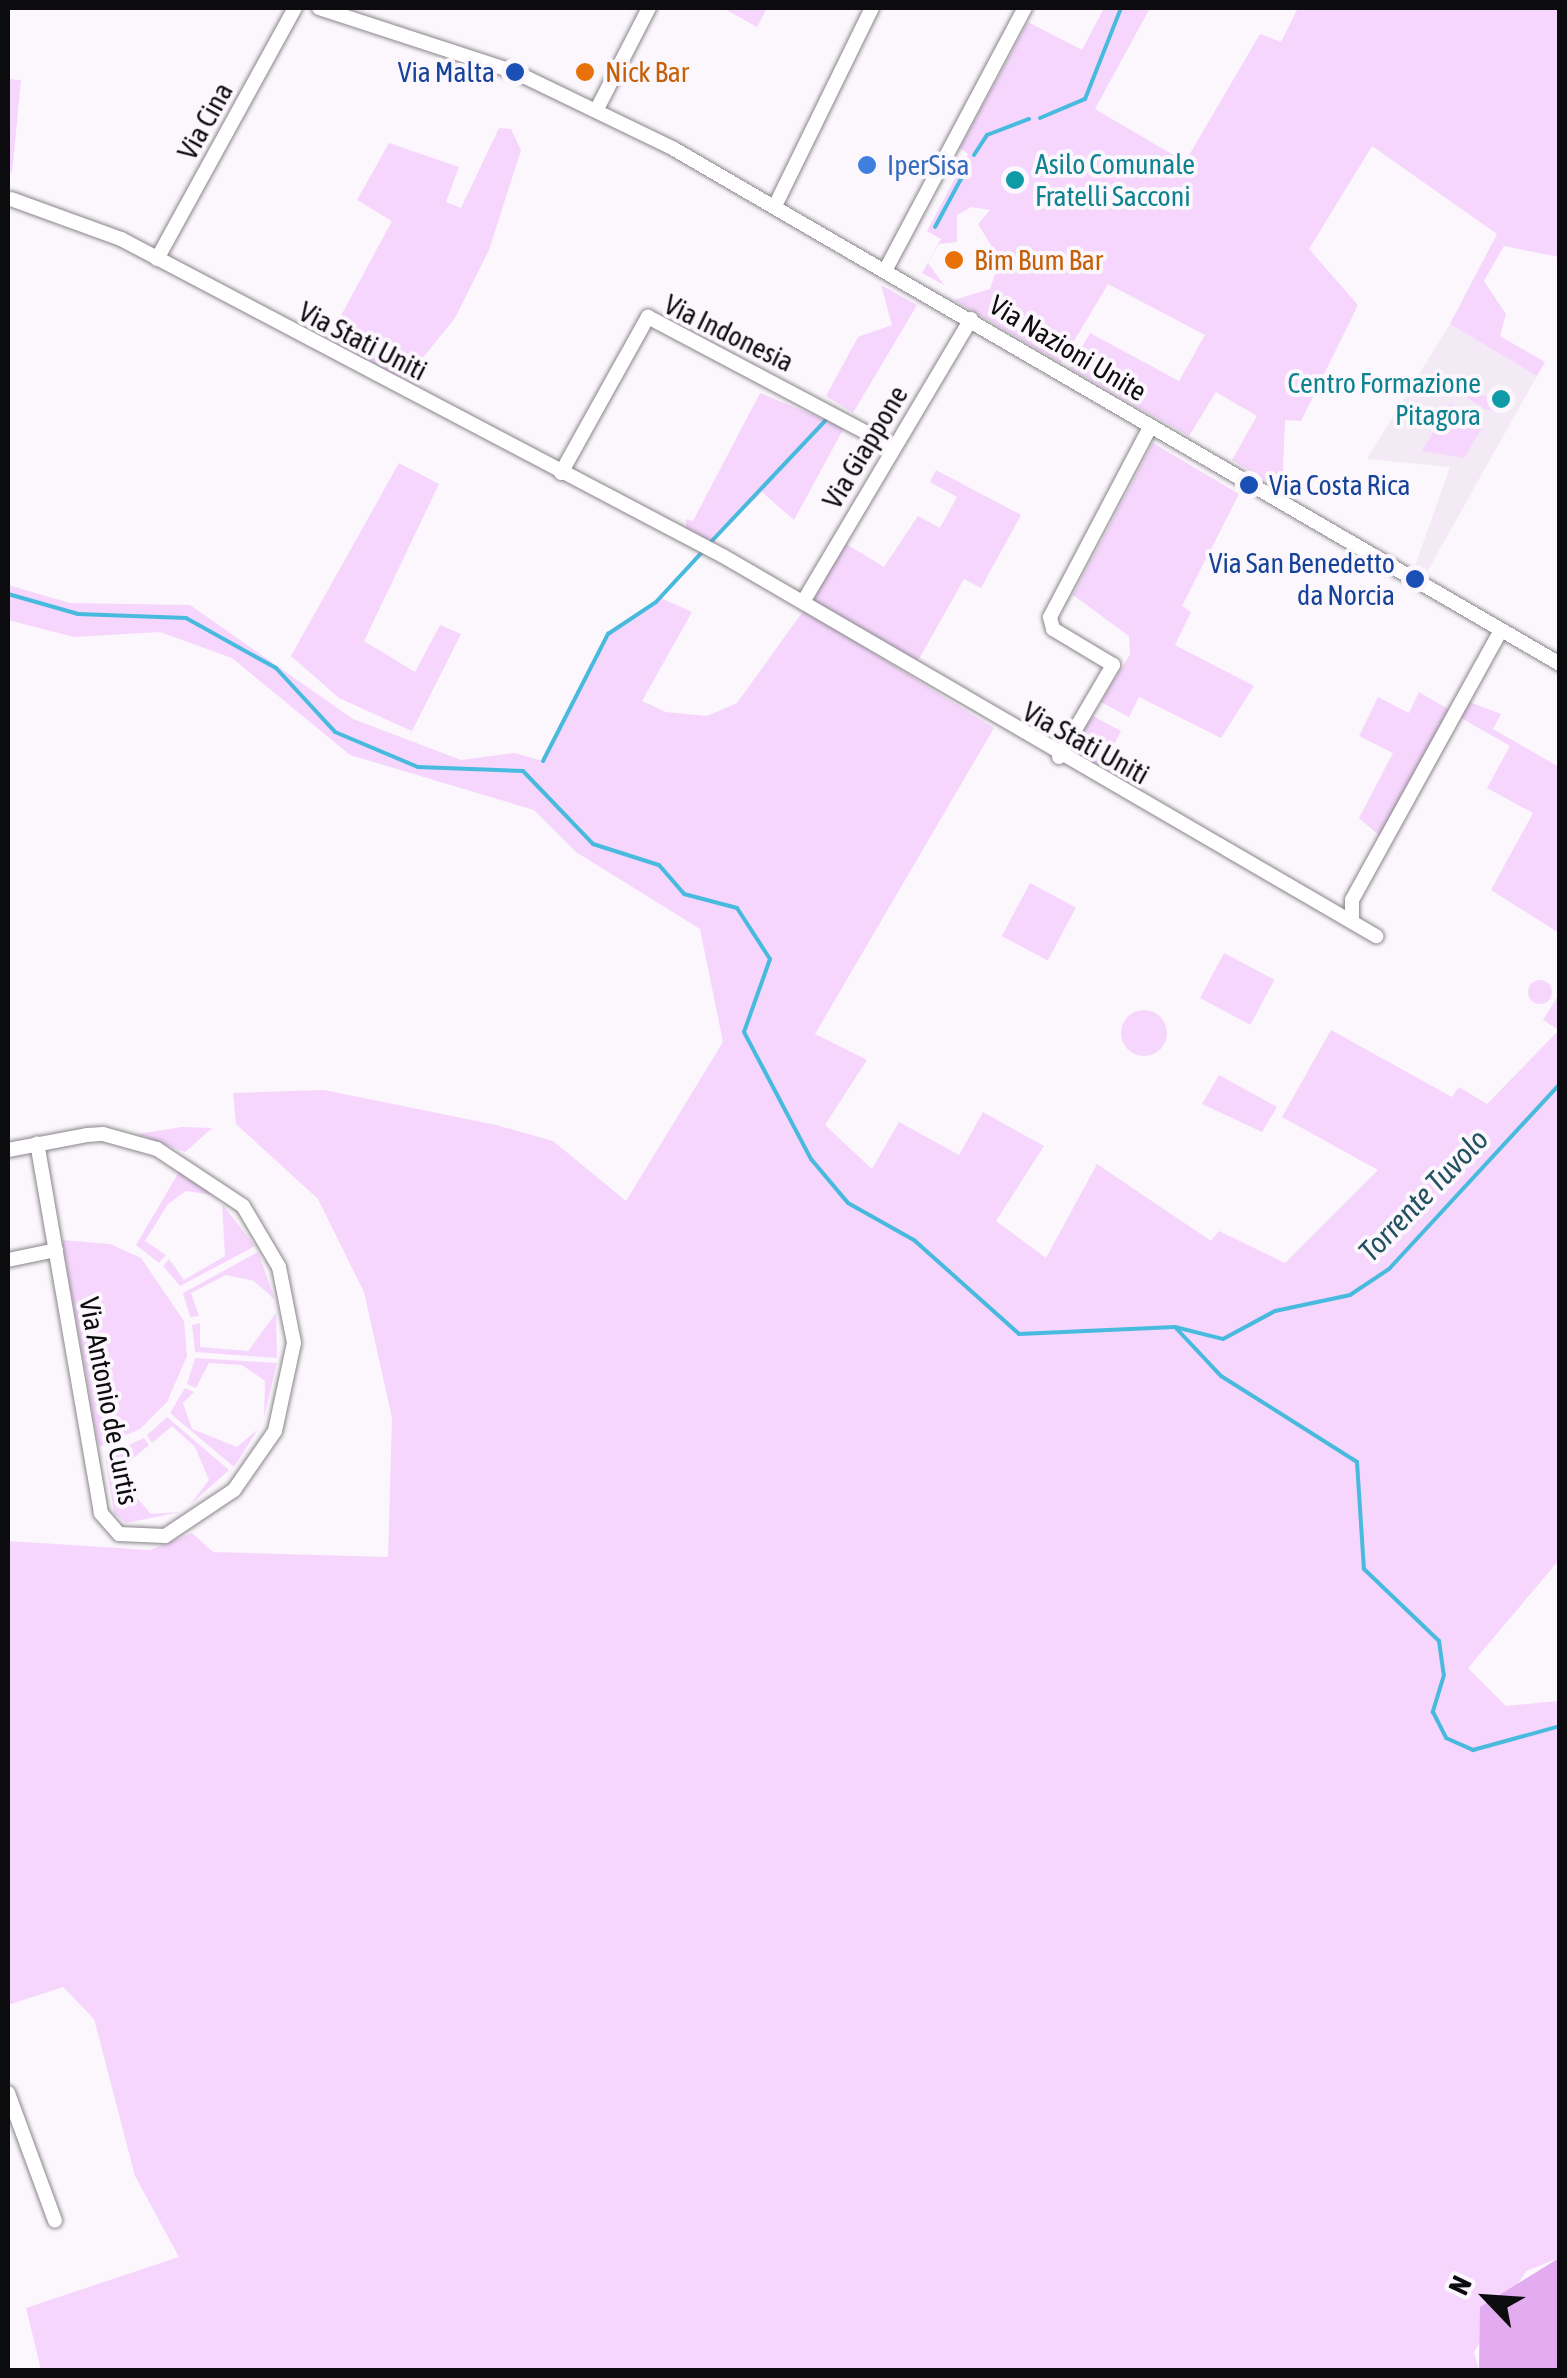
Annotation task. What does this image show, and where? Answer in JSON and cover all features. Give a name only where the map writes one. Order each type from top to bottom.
[{"type":"street","name":"Via Cina","points":[[157,259],[295,8]]},
{"type":"street","name":"Via Nazioni Unite","points":[[319,8],[596,108],[886,268],[1150,427],[1560,664]]},
{"type":"street","points":[[596,108],[649,8]]},
{"type":"street","points":[[775,206],[872,8]]},
{"type":"street","points":[[886,268],[1025,8]]},
{"type":"street","name":"Via Stati Uniti","points":[[11,199],[157,259],[690,538],[1058,757],[1346,904],[1353,924],[1376,936]]},
{"type":"street","name":"Via Indonesia","points":[[561,473],[648,317],[894,447]]},
{"type":"street","name":"Via Giappone","points":[[803,602],[971,318]]},
{"type":"street","points":[[1058,757],[1113,665],[1054,629],[1050,618],[1150,427]]},
{"type":"street","points":[[1346,904],[1500,630]]},
{"type":"street","name":"Via Antonio de Curtis","points":[[8,1150],[37,1144],[103,1134],[206,1174],[260,1229],[286,1286],[292,1364],[275,1430],[234,1490],[165,1536],[119,1534],[101,1513],[37,1144]]},
{"type":"street","points":[[8,1260],[56,1250]]},
{"type":"street","points":[[8,2093],[55,2221]]},
{"type":"shaded area","points":[[723,8],[767,8],[757,27]]},
{"type":"shaded area","points":[[1104,8],[1150,8],[1095,109],[1185,162],[1260,34],[1281,42],[1298,8],[1559,8],[1559,257],[1504,246],[1484,281],[1506,314],[1500,336],[1545,362],[1537,376],[1450,324],[1497,234],[1372,146],[1309,249],[1358,305],[1301,421],[1285,420],[1282,490],[1232,460],[1257,416],[1216,392],[1189,436],[1070,368],[1090,333],[1179,381],[1205,335],[1108,284],[1061,363],[954,300],[990,289],[1000,260],[978,224],[990,210],[971,207],[957,215],[957,242],[939,244],[928,263],[944,285],[922,273],[941,239],[927,231],[968,154],[960,148],[1028,22],[1082,50]]},
{"type":"shaded area","points":[[8,79],[21,80],[12,173],[8,172]]},
{"type":"shaded area","points":[[499,128],[511,129],[521,150],[489,250],[455,318],[408,376],[392,375],[331,334],[392,221],[357,200],[389,143],[459,167],[446,202],[461,208]]},
{"type":"shaded area","points":[[881,285],[917,305],[853,413],[826,396],[858,337],[892,325]]},
{"type":"shaded area","points":[[1450,324],[1537,376],[1427,572],[1415,566],[1450,467],[1367,459]]},
{"type":"shaded area","points":[[1473,389],[1507,409],[1489,411],[1467,398]]},
{"type":"shaded area","points":[[760,393],[844,428],[794,520],[762,492],[710,543],[686,532],[686,519],[693,521]]},
{"type":"shaded area","points":[[1450,403],[1485,423],[1464,458],[1422,451]]},
{"type":"shaded area","points":[[1153,443],[1239,494],[1182,606],[1191,612],[1175,645],[1254,686],[1221,738],[1139,697],[1129,717],[1101,702],[1130,654],[1129,636],[1073,595]]},
{"type":"shaded area","points":[[399,463],[439,484],[364,641],[415,672],[440,625],[461,634],[412,731],[339,698],[291,656]]},
{"type":"shaded area","points":[[936,470],[1021,515],[981,588],[964,579],[915,666],[809,602],[843,542],[884,567],[918,516],[940,528],[957,497],[930,482]]},
{"type":"shaded area","points":[[8,585],[70,603],[190,605],[353,719],[461,760],[514,753],[543,761],[608,634],[661,598],[692,612],[642,701],[666,712],[707,716],[737,703],[804,610],[994,728],[815,1034],[867,1060],[825,1125],[872,1169],[899,1122],[959,1155],[983,1112],[1044,1146],[996,1221],[1046,1258],[1097,1164],[1211,1241],[1219,1231],[1285,1263],[1378,1170],[1282,1117],[1331,1030],[1452,1097],[1459,1087],[1487,1104],[1559,1030],[1559,1560],[1468,1668],[1506,1706],[1559,1701],[1559,2258],[1526,2271],[1474,2352],[1479,2370],[41,2370],[26,2308],[179,2257],[135,2176],[94,2019],[63,1987],[8,2005],[8,1541],[150,1550],[192,1533],[213,1552],[388,1557],[392,1418],[364,1292],[318,1199],[236,1124],[233,1093],[324,1090],[496,1125],[553,1141],[626,1201],[723,1042],[700,929],[576,852],[534,810],[350,755],[232,658],[160,632],[74,637],[8,620]]},
{"type":"shaded area","points":[[1419,692],[1450,710],[1381,837],[1359,818],[1393,753],[1359,736],[1378,697],[1409,713]]},
{"type":"shaded area","points":[[1464,700],[1501,714],[1493,729],[1559,767],[1559,933],[1491,890],[1533,813],[1487,788],[1510,746],[1456,715]]},
{"type":"shaded area","points":[[1093,716],[1121,731],[1100,772],[1066,754]]},
{"type":"shaded area","points":[[1030,883],[1076,907],[1048,960],[1002,936]]},
{"type":"shaded area","points":[[1224,953],[1274,980],[1250,1025],[1200,998]]},
{"type":"shaded area","points":[[1540,980],[1549,983],[1549,1001],[1540,1004],[1531,1001],[1528,992],[1531,983]]},
{"type":"shaded area","points":[[1559,994],[1559,1030],[1543,1020]]},
{"type":"shaded area","points":[[1144,1010],[1160,1017],[1167,1033],[1160,1049],[1144,1056],[1128,1049],[1121,1033],[1128,1017]]},
{"type":"shaded area","points":[[1219,1075],[1277,1107],[1262,1132],[1202,1104]]},
{"type":"shaded area","points":[[182,1127],[212,1128],[185,1152],[138,1134]]},
{"type":"shaded area","points":[[179,1172],[213,1195],[186,1191],[168,1204],[145,1241],[166,1255],[159,1263],[136,1245]]},
{"type":"shaded area","points":[[222,1204],[255,1246],[180,1286],[163,1266],[169,1259],[184,1280],[225,1256]]},
{"type":"shaded area","points":[[62,1240],[110,1244],[141,1258],[184,1321],[187,1356],[167,1402],[140,1429],[99,1447]]},
{"type":"shaded area","points":[[258,1252],[275,1300],[254,1281],[226,1275],[191,1293],[199,1316],[190,1317],[183,1293]]},
{"type":"shaded area","points":[[276,1313],[277,1358],[195,1352],[192,1325],[200,1323],[200,1347],[248,1351]]},
{"type":"shaded area","points":[[195,1358],[277,1363],[264,1417],[265,1381],[242,1365],[209,1363],[196,1388],[187,1384]]},
{"type":"shaded area","points":[[185,1388],[194,1392],[183,1403],[192,1429],[237,1447],[258,1429],[234,1467],[170,1413]]},
{"type":"shaded area","points":[[167,1417],[229,1470],[190,1505],[209,1480],[195,1447],[172,1426],[152,1443],[147,1435]]},
{"type":"shaded area","points":[[144,1438],[149,1445],[123,1467],[133,1493],[151,1514],[180,1512],[126,1523],[114,1513],[105,1456]]},
{"type":"shaded area","points":[[1559,2258],[1559,2370],[1479,2370],[1480,2307]]},
{"type":"waterway","points":[[1040,118],[1085,99],[1121,8]]},
{"type":"waterway","points":[[974,155],[987,135],[1029,119]]},
{"type":"waterway","points":[[935,227],[969,164]]},
{"type":"waterway","points":[[709,544],[826,420]]},
{"type":"waterway","points":[[543,761],[608,634],[656,602],[703,551]]},
{"type":"waterway","name":"Torrente Tuvolo","points":[[8,594],[78,614],[186,618],[276,668],[335,732],[418,767],[523,771],[593,844],[659,865],[684,894],[737,908],[770,959],[744,1032],[811,1159],[848,1203],[914,1240],[1019,1334],[1175,1327],[1223,1339],[1275,1311],[1350,1295],[1389,1269],[1560,1084]]},
{"type":"waterway","points":[[1175,1327],[1221,1376],[1357,1462],[1364,1569],[1439,1641],[1444,1675],[1433,1712],[1446,1738],[1473,1750],[1560,1726]]},
{"type":"place","name":"Via Malta","points":[[515,72]]},
{"type":"place","name":"Nick Bar","points":[[585,72]]},
{"type":"place","name":"IperSisa","points":[[867,165]]},
{"type":"place","name":"Asilo Comunale Fratelli Sacconi","points":[[1015,180]]},
{"type":"place","name":"Bim Bum Bar","points":[[954,260]]},
{"type":"place","name":"Centro Formazione Pitagora","points":[[1501,399]]},
{"type":"place","name":"Via Costa Rica","points":[[1249,485]]},
{"type":"place","name":"Via San Benedetto da Norcia","points":[[1415,579]]}]
